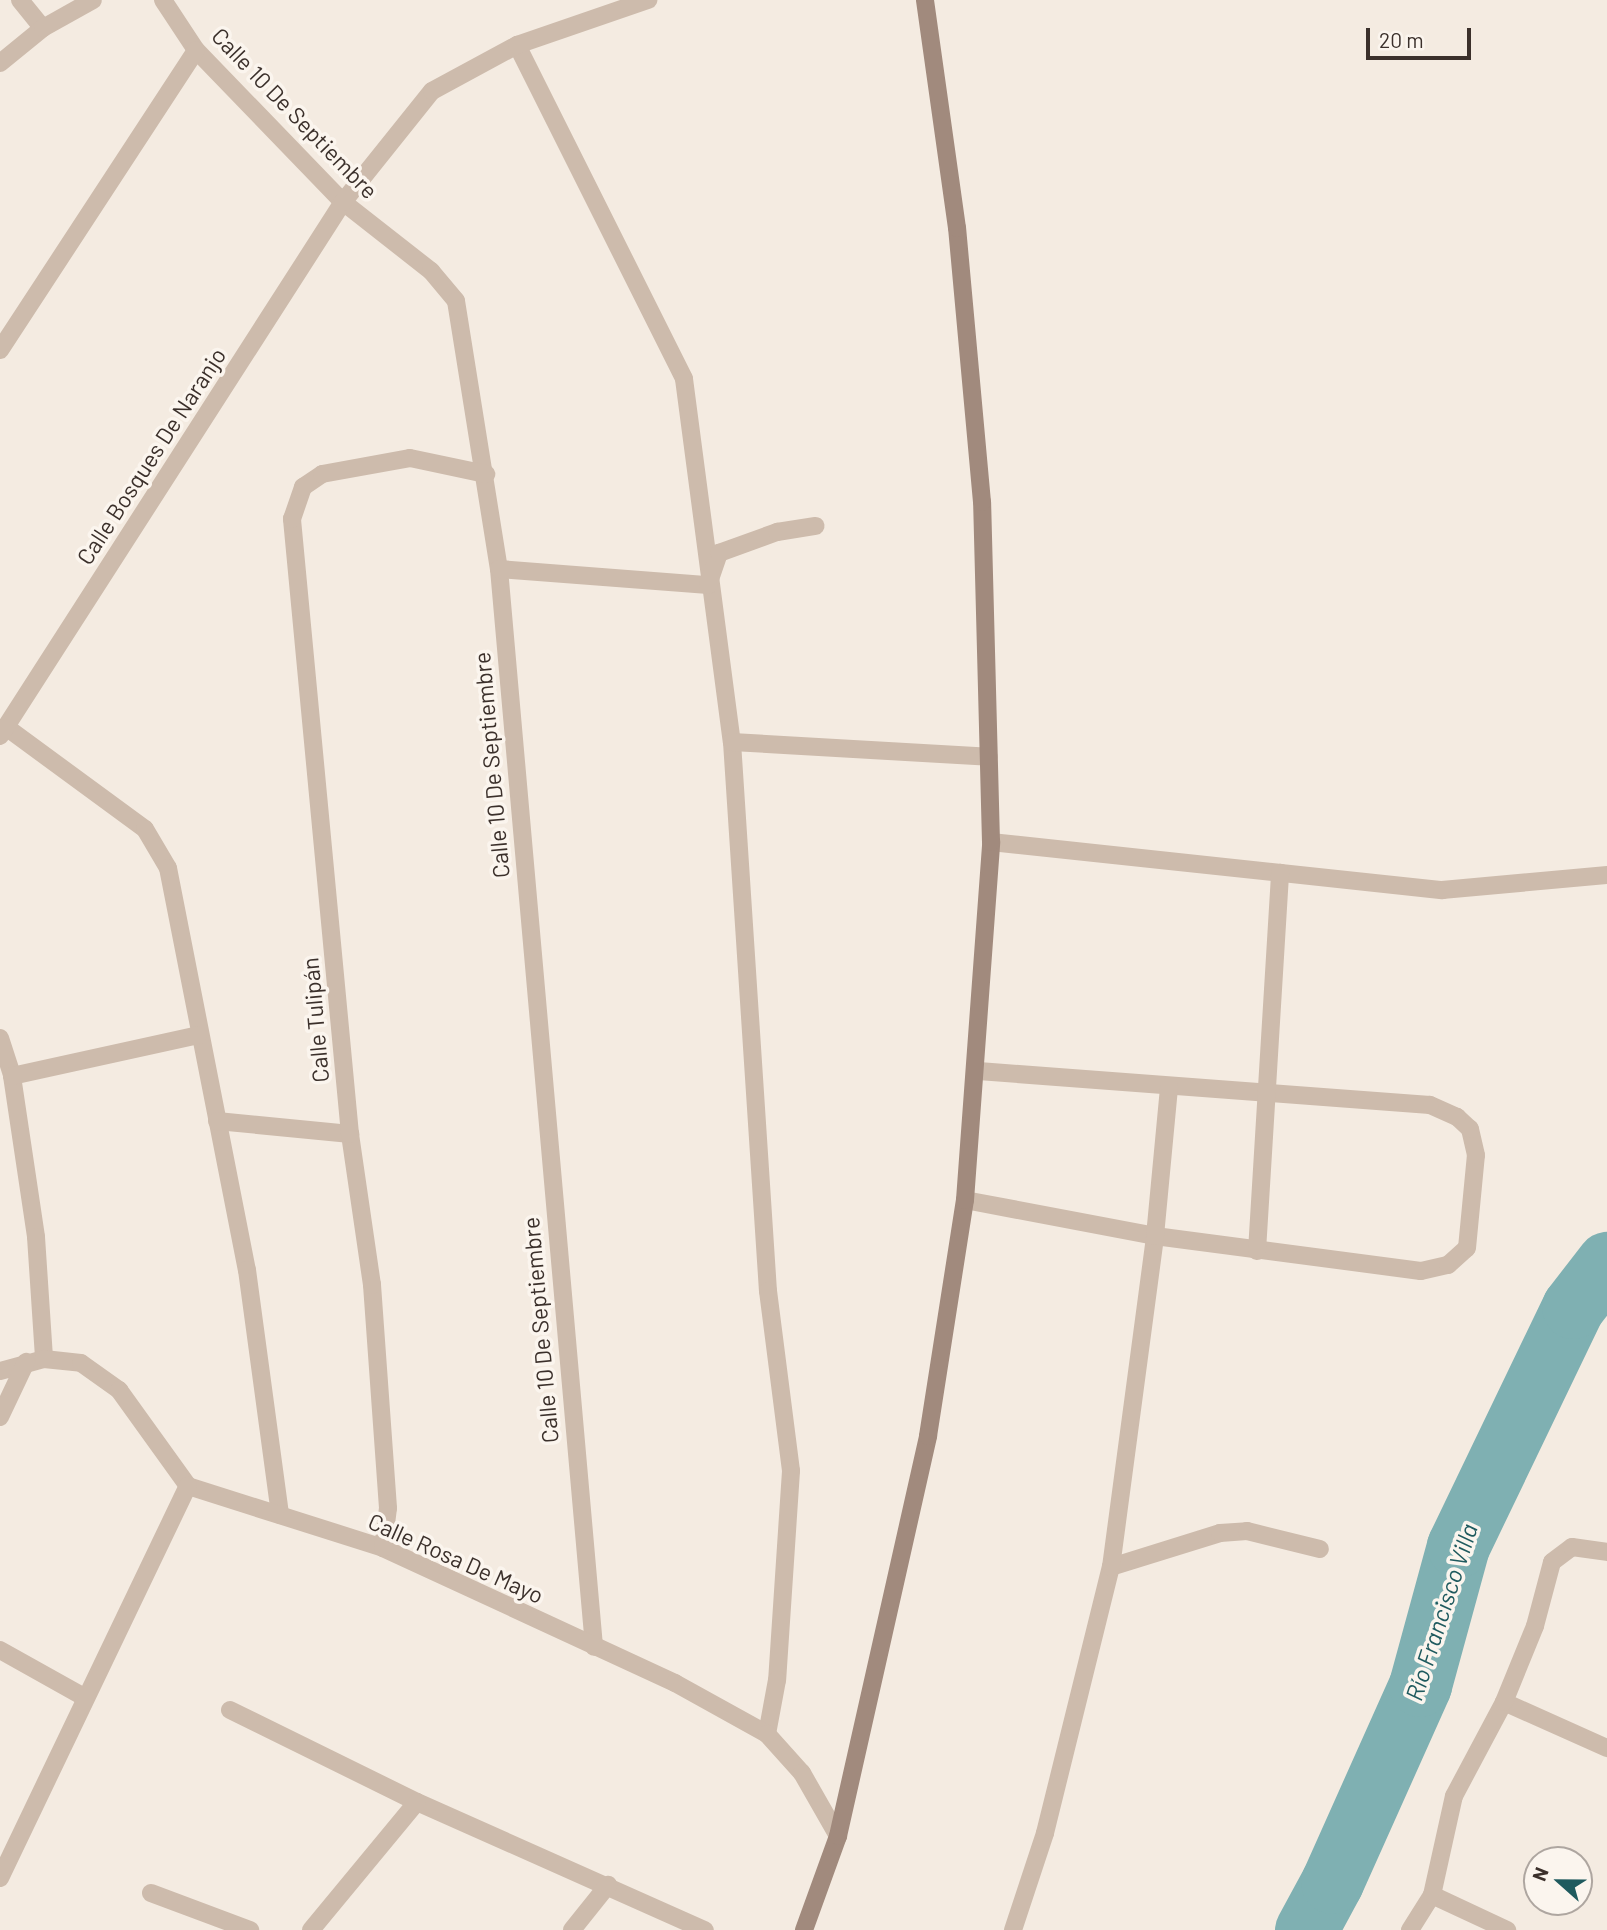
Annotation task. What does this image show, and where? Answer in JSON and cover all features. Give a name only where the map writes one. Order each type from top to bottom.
[{"type":"main road","points":[[804,1930],[838,1836],[928,1436],[965,1200],[991,842],[982,502],[957,228],[925,0]]},
{"type":"street","points":[[20,0],[43,29]]},
{"type":"street","points":[[0,63],[43,29],[93,0]]},
{"type":"street","name":"Calle 10 De Septiembre","points":[[163,0],[196,50],[343,202],[431,271],[456,301],[486,474],[499,569],[594,1647]]},
{"type":"street","name":"Calle Bosques De Naranjo","points":[[3,732],[343,202],[432,91],[517,45],[648,0]]},
{"type":"street","points":[[517,45],[684,379],[708,585],[732,743],[768,1291],[791,1471],[777,1680],[766,1734]]},
{"type":"street","points":[[0,350],[196,50]]},
{"type":"street","name":"Calle Tulipán","points":[[383,1548],[388,1508],[372,1285],[350,1134],[292,519],[303,487],[322,474],[410,458],[486,474]]},
{"type":"street","points":[[708,585],[719,553],[777,532],[816,526]]},
{"type":"street","points":[[499,569],[708,585]]},
{"type":"street","points":[[3,732],[145,830],[168,868],[198,1035],[247,1270],[280,1516]]},
{"type":"street","points":[[732,743],[989,757]]},
{"type":"street","points":[[991,842],[1442,890],[1607,875]]},
{"type":"street","points":[[1257,1251],[1264,1091],[1280,873]]},
{"type":"street","points":[[12,1076],[198,1035]]},
{"type":"street","points":[[0,1038],[12,1076],[36,1237],[44,1359]]},
{"type":"street","points":[[965,1200],[1155,1236],[1421,1270],[1448,1265],[1467,1248],[1476,1155],[1470,1129],[1457,1117],[1430,1105],[975,1071]]},
{"type":"street","points":[[1013,1930],[1045,1833],[1111,1567],[1155,1236],[1169,1087]]},
{"type":"street","points":[[217,1121],[350,1134]]},
{"type":"street","points":[[0,1371],[44,1359],[81,1363],[119,1390],[188,1486],[0,1878]]},
{"type":"street","points":[[0,1417],[26,1362]]},
{"type":"street","name":"Calle Rosa De Mayo","points":[[188,1486],[383,1548],[674,1683],[766,1734],[802,1773],[838,1836]]},
{"type":"street","points":[[1111,1567],[1220,1534],[1247,1531],[1320,1549]]},
{"type":"street","points":[[1410,1930],[1432,1895],[1454,1796],[1504,1702],[1535,1626],[1552,1562],[1572,1547],[1607,1552]]},
{"type":"street","points":[[0,1650],[85,1697]]},
{"type":"street","points":[[1504,1702],[1607,1748]]},
{"type":"street","points":[[230,1710],[417,1802],[705,1930]]},
{"type":"street","points":[[311,1930],[417,1802]]},
{"type":"street","points":[[572,1930],[608,1885]]},
{"type":"street","points":[[151,1893],[250,1930]]},
{"type":"street","points":[[1432,1895],[1507,1930]]},
{"type":"waterway","name":"Río Francisco Villa","points":[[1306,1930],[1332,1882],[1420,1685],[1458,1546],[1573,1307],[1607,1263]]}]
